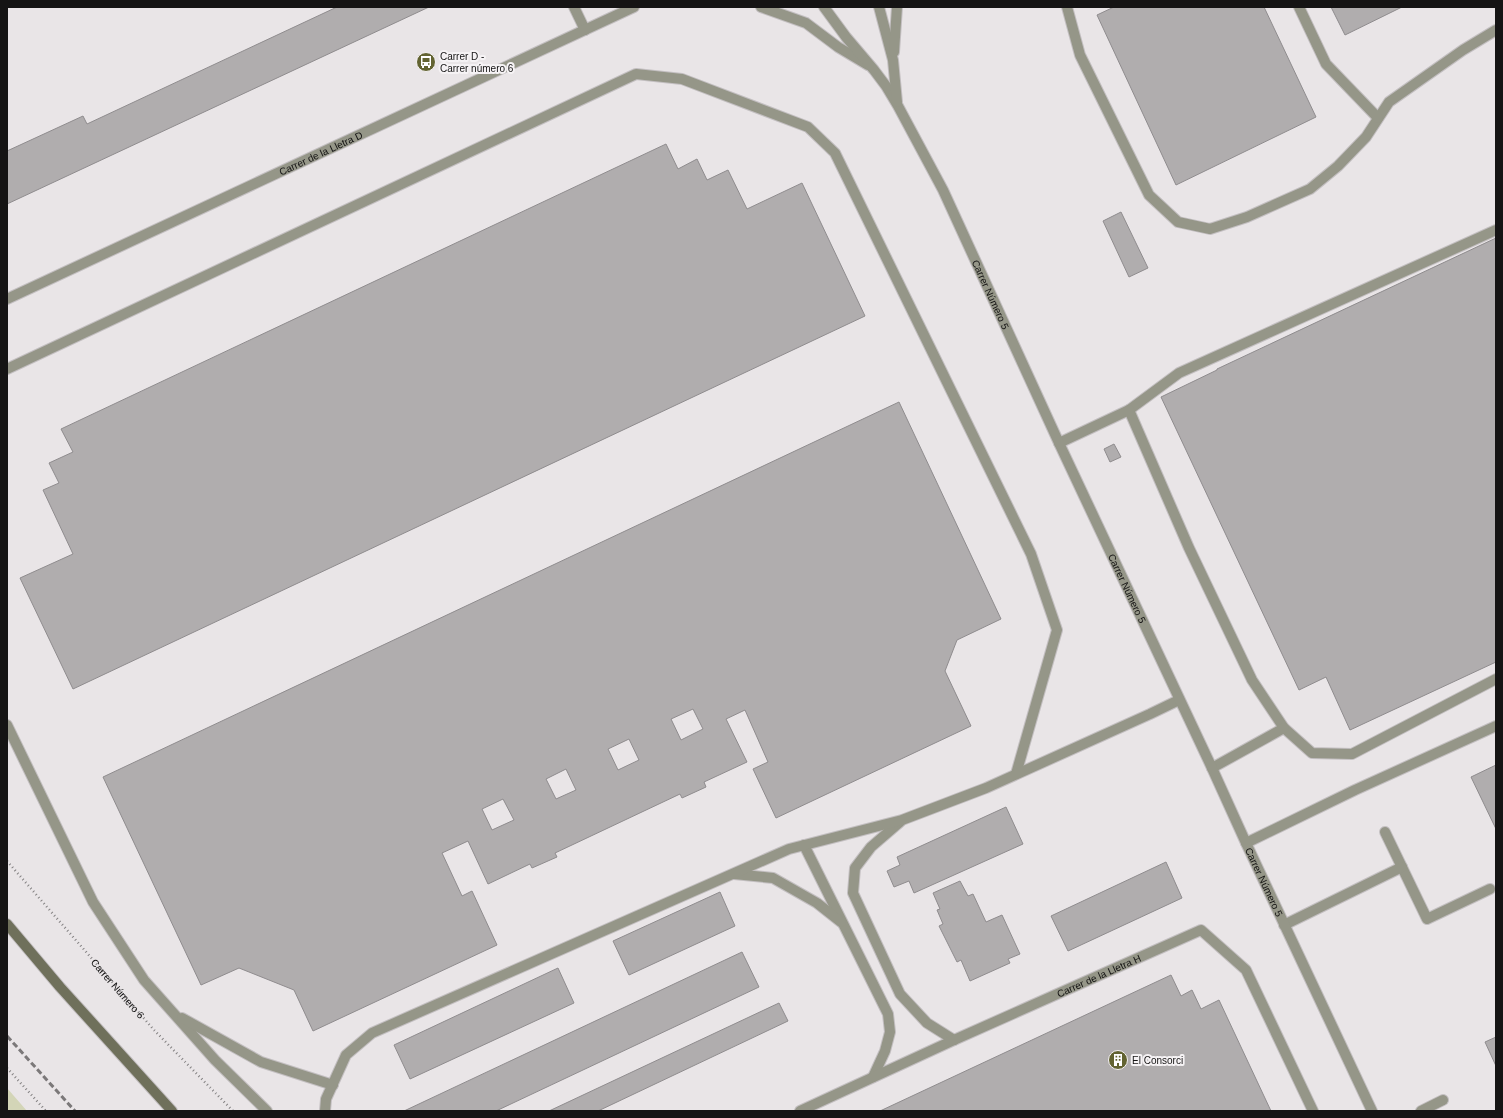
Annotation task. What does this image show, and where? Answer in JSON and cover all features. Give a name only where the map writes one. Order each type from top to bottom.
[{"type":"main road","points":[[7,924],[60,987],[172,1111]]},
{"type":"street","points":[[574,7],[585,30]]},
{"type":"street","name":"Carrer de la Lletra D","points":[[7,299],[634,7]]},
{"type":"street","name":"Carrer Número 5","points":[[762,7],[806,23],[838,47],[874,70]]},
{"type":"street","name":"Carrer Número 5","points":[[824,7],[846,37],[874,70],[898,106],[943,190],[1179,700],[1372,1111]]},
{"type":"street","points":[[879,7],[893,60],[898,106]]},
{"type":"street","points":[[893,60],[897,7]]},
{"type":"street","points":[[1067,7],[1080,54],[1149,195],[1178,222],[1210,229],[1247,217],[1310,189],[1338,166],[1366,137],[1389,102],[1463,50],[1496,30]]},
{"type":"street","points":[[1300,7],[1326,64],[1378,118]]},
{"type":"street","points":[[7,369],[636,74],[682,79],[808,127],[835,153],[1031,554],[1057,630],[1016,774]]},
{"type":"street","points":[[1059,442],[1128,410],[1179,373],[1496,230]]},
{"type":"street","points":[[1128,410],[1189,548],[1252,680],[1284,728],[1312,754],[1352,754],[1496,679]]},
{"type":"street","points":[[325,1111],[326,1099],[346,1056],[372,1032],[788,849],[902,820],[986,788],[1179,700]]},
{"type":"street","points":[[7,725],[93,902],[144,980],[215,1060],[267,1111]]},
{"type":"street","points":[[1246,843],[1355,790],[1496,726]]},
{"type":"street","points":[[1212,768],[1284,728]]},
{"type":"street","points":[[902,820],[871,847],[855,868],[853,893],[900,994],[927,1023],[954,1040]]},
{"type":"street","points":[[1385,832],[1427,919],[1490,889]]},
{"type":"street","points":[[804,845],[888,1014],[890,1032],[885,1051],[873,1077]]},
{"type":"street","points":[[1284,925],[1402,867]]},
{"type":"street","points":[[732,873],[773,878],[817,903],[843,923]]},
{"type":"street","name":"Carrer de la Lletra H","points":[[800,1111],[954,1040],[1201,930],[1246,970],[1314,1111]]},
{"type":"street","points":[[175,1014],[261,1062],[333,1085]]},
{"type":"street","points":[[1421,1111],[1443,1100]]},
{"type":"path","name":"Carrer Número 6","points":[[7,861],[154,1030],[234,1111]]},
{"type":"path","points":[[7,1068],[46,1111]]},
{"type":"green space","points":[[7,1088],[27,1111],[7,1111]]},
{"type":"building","points":[[337,7],[429,7],[7,204],[7,151],[83,116],[87,124]]},
{"type":"building","points":[[1114,7],[1264,7],[1316,117],[1176,185],[1097,15]]},
{"type":"building","points":[[1331,7],[1402,7],[1345,35]]},
{"type":"building","points":[[666,144],[678,169],[697,159],[707,180],[728,170],[747,209],[802,183],[865,316],[73,689],[20,578],[73,554],[43,490],[59,483],[49,463],[73,452],[61,429]]},
{"type":"building","points":[[1121,212],[1148,268],[1129,277],[1103,221]]},
{"type":"building","points":[[1496,238],[1496,662],[1350,730],[1326,677],[1299,690],[1161,397],[1217,369]]},
{"type":"building","points":[[899,402],[1001,619],[957,640],[945,671],[971,726],[776,818],[753,769],[768,762],[745,710],[726,719],[747,762],[704,782],[706,787],[682,798],[680,794],[555,853],[557,857],[532,868],[530,864],[488,884],[468,841],[442,853],[462,896],[472,891],[497,945],[313,1031],[294,990],[239,968],[201,985],[103,777]],"holes":[[[693,709],[703,729],[681,740],[671,719]],[[629,739],[639,760],[618,770],[608,749]],[[566,769],[576,790],[556,799],[546,779]],[[503,799],[514,820],[492,830],[482,809]]]},
{"type":"building","points":[[1114,444],[1121,457],[1110,462],[1104,449]]},
{"type":"building","points":[[1496,765],[1496,829],[1471,777]]},
{"type":"building","points":[[1006,807],[1023,844],[914,893],[909,881],[894,887],[887,871],[900,865],[897,857]]},
{"type":"building","points":[[1166,862],[1182,898],[1068,951],[1051,916]]},
{"type":"building","points":[[960,881],[968,896],[973,894],[986,922],[1002,915],[1020,954],[1008,959],[1010,963],[970,981],[961,960],[957,962],[939,926],[943,924],[937,910],[940,909],[933,893]]},
{"type":"building","points":[[720,892],[735,926],[629,975],[613,941]]},
{"type":"building","points":[[742,952],[759,987],[496,1111],[404,1111]]},
{"type":"building","points":[[558,968],[574,1003],[410,1079],[394,1045]]},
{"type":"building","name":"El Consorci","points":[[1171,975],[1181,996],[1192,990],[1201,1009],[1219,1000],[1271,1111],[880,1111]]},
{"type":"building","points":[[779,1003],[788,1021],[598,1111],[549,1111]]},
{"type":"building","points":[[1496,1037],[1496,1066],[1485,1042]]},
{"type":"railway","points":[[7,1036],[75,1111]]},
{"type":"place","name":"Carrer D - Carrer número 6","points":[[426,62]]},
{"type":"place","name":"El Consorci","points":[[1118,1060]]}]
